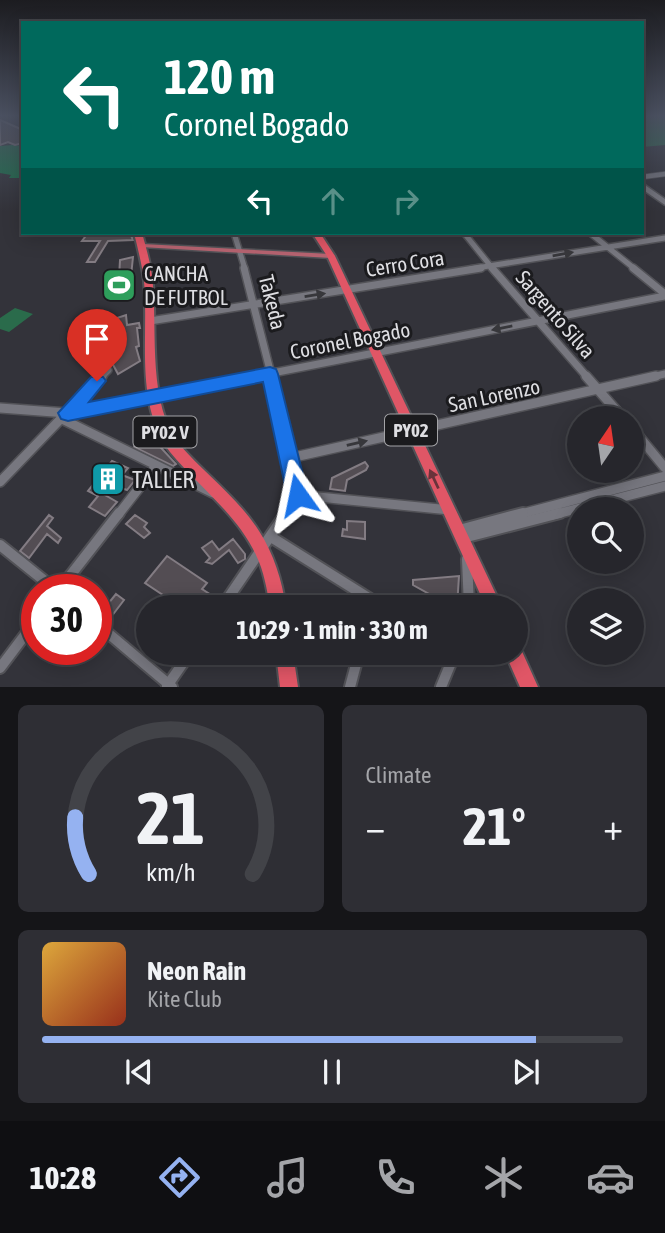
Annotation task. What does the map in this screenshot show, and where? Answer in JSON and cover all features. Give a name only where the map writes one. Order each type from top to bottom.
[{"type":"highway","name":"PY02 V","points":[[139,235],[143,246],[154,395],[167,436],[267,542],[276,595]]},
{"type":"highway","name":"PY02","points":[[317,235],[330,254],[489,595]]},
{"type":"highway","points":[[286,665],[289,687]]},
{"type":"highway","points":[[519,665],[529,687]]},
{"type":"main road","points":[[143,246],[330,254]]},
{"type":"street","points":[[644,177],[665,174]]},
{"type":"street","points":[[644,187],[665,202]]},
{"type":"street","name":"Takeda","points":[[235,235],[255,304],[298,495]]},
{"type":"street","name":"Sargento Silva","points":[[466,235],[613,406]]},
{"type":"street","points":[[592,235],[665,295]]},
{"type":"street","name":"Cerro Cora","points":[[150,321],[665,238]]},
{"type":"street","name":"Coronel Bogado","points":[[0,408],[65,416],[154,395],[665,295]]},
{"type":"street","points":[[0,482],[107,370]]},
{"type":"street","name":"San Lorenzo","points":[[290,458],[665,374]]},
{"type":"street","points":[[65,416],[156,466],[221,496]]},
{"type":"street","points":[[644,442],[665,467]]},
{"type":"street","points":[[71,574],[156,466]]},
{"type":"street","points":[[463,538],[665,476]]},
{"type":"street","points":[[463,538],[665,486]]},
{"type":"street","points":[[230,595],[298,495],[450,510]]},
{"type":"street","points":[[463,538],[468,595]]},
{"type":"street","points":[[267,542],[356,595]]},
{"type":"street","points":[[0,545],[37,574]]},
{"type":"street","points":[[112,638],[169,686],[182,665]]},
{"type":"street","points":[[0,668],[21,640]]},
{"type":"street","points":[[350,687],[356,665]]},
{"type":"street","points":[[441,687],[449,665]]},
{"type":"green space","points":[[0,147],[21,147],[21,178],[9,178],[11,175],[0,173]]},
{"type":"green space","points":[[15,308],[33,314],[9,332],[0,329],[0,318]]},
{"type":"building","points":[[86,235],[131,235],[133,240],[108,241],[95,262],[87,262],[100,241],[82,241]]},
{"type":"building","points":[[133,257],[131,276],[119,278],[120,260]]},
{"type":"building","points":[[126,315],[127,325],[139,323],[139,346],[136,347],[140,361],[118,374],[104,348],[122,344],[124,331],[109,334],[105,322]]},
{"type":"building","points":[[145,429],[176,464],[173,466],[134,447]]},
{"type":"building","points":[[112,461],[128,468],[122,475],[135,480],[127,490],[113,485],[105,495],[117,502],[105,516],[89,507],[98,496],[88,491]]},
{"type":"building","points":[[365,462],[368,466],[366,470],[347,480],[345,491],[330,489],[332,478]]},
{"type":"building","points":[[49,515],[53,518],[47,526],[61,538],[58,543],[47,534],[29,558],[20,551]]},
{"type":"building","points":[[135,515],[147,523],[144,527],[150,533],[144,538],[126,524]]},
{"type":"building","points":[[347,521],[365,522],[365,539],[342,536],[343,529],[347,530]]},
{"type":"building","points":[[233,539],[245,554],[245,559],[238,563],[229,550],[212,564],[206,562],[210,558],[202,548],[212,541],[219,550]]},
{"type":"building","points":[[167,556],[207,583],[202,589],[211,595],[163,595],[145,583]]},
{"type":"building","points":[[459,576],[458,595],[429,595],[413,585],[413,580]]},
{"type":"building","points":[[116,594],[124,600],[112,616],[112,599]]},
{"type":"place","name":"CANCHA DE FUTBOL","points":[[119,285]]},
{"type":"place","name":"TALLER","points":[[108,479]]},
{"type":"route","points":[[97,381],[68,413],[270,374],[298,495]]}]
